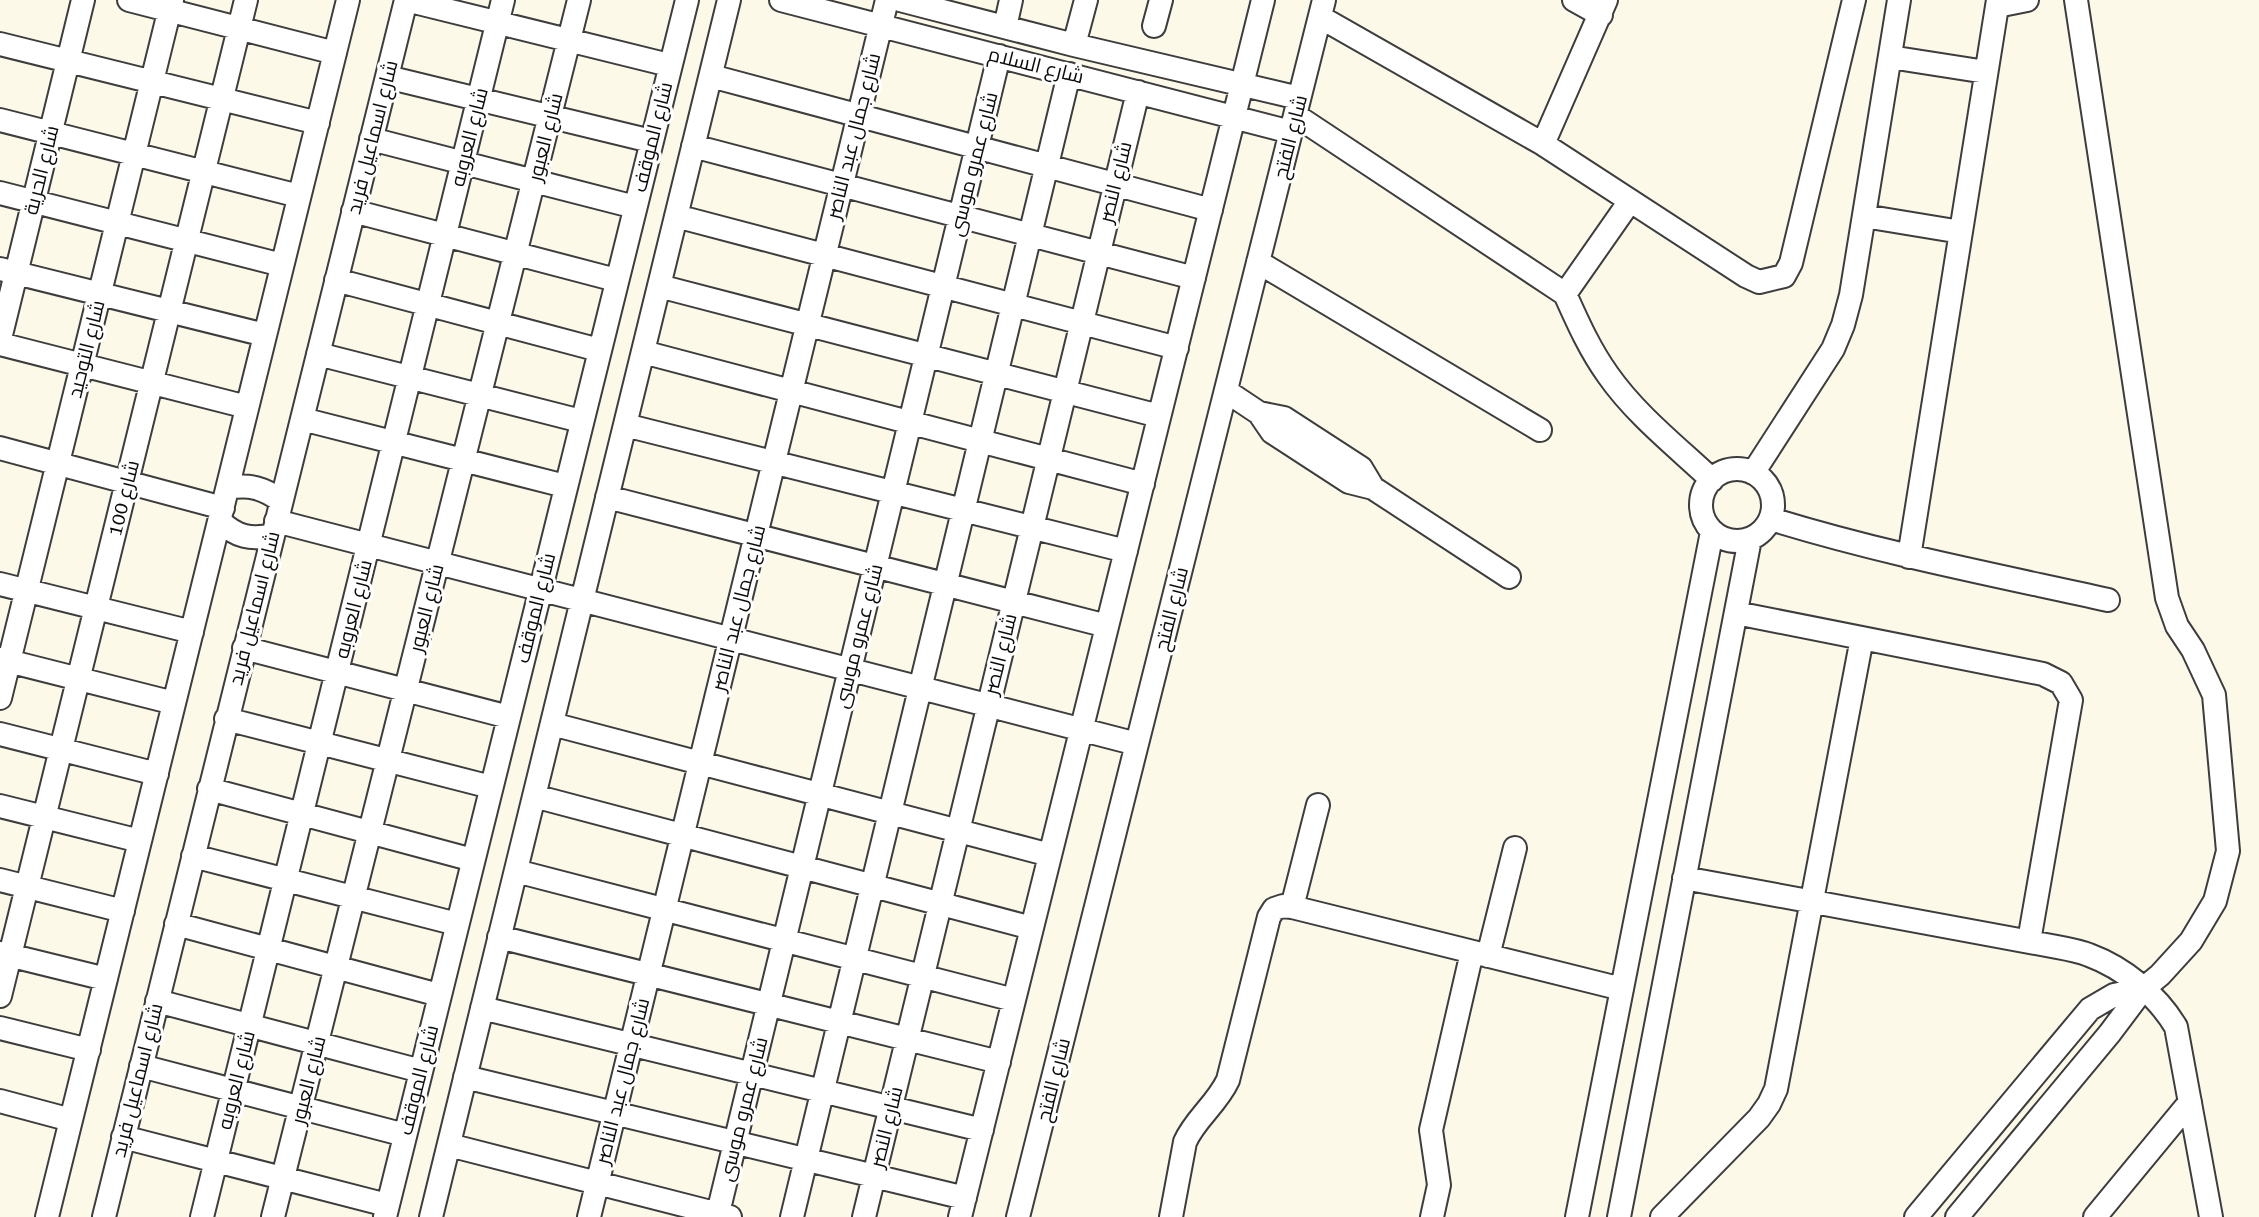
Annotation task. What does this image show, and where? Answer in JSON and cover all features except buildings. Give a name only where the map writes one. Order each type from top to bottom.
[{"type":"street","name":"شارع الحرية","points":[[0,339],[8,270],[34,201],[83,0]]},
{"type":"street","points":[[129,0],[170,5],[239,29],[335,53]]},
{"type":"street","name":"شارع 100","points":[[0,996],[5,954],[27,887],[246,0]]},
{"type":"street","points":[[47,1217],[348,0]]},
{"type":"street","points":[[406,0],[669,65]]},
{"type":"street","name":"شارع اسماعيل فريد","points":[[104,1217],[406,0]]},
{"type":"street","name":"شارع العروبه","points":[[202,1217],[503,0]]},
{"type":"street","name":"شارع العبور","points":[[273,1217],[579,0]]},
{"type":"street","name":"شارع الموقف","points":[[386,1211],[687,0]]},
{"type":"street","points":[[437,1215],[449,1144],[465,1077],[729,0]]},
{"type":"street","name":"شارع السلام","points":[[781,0],[1235,116],[1295,115]]},
{"type":"street","name":"شارع جمال عبد الناصر","points":[[589,1217],[887,0]]},
{"type":"street","name":"شارع السلام","points":[[900,0],[1074,45],[1243,84],[1295,115]]},
{"type":"street","points":[[1005,27],[1011,0]]},
{"type":"street","points":[[1074,45],[1086,0]]},
{"type":"street","points":[[1154,26],[1161,0]]},
{"type":"street","points":[[465,1077],[874,1176],[962,1207],[1263,0]]},
{"type":"street","points":[[1543,144],[1603,7],[1574,0]]},
{"type":"street","points":[[1322,9],[1543,144],[1746,276],[1759,282],[1784,276],[1791,263],[1854,0]]},
{"type":"street","points":[[1753,473],[1833,349],[1843,325],[1851,295],[1899,0]]},
{"type":"street","points":[[1909,557],[1997,3],[2027,0]]},
{"type":"street","points":[[1957,1217],[2143,990],[2191,941],[2215,902],[2228,851],[2214,695],[2193,650],[2177,626],[2167,598],[2076,0]]},
{"type":"street","name":"شارع التوحيد","points":[[0,698],[5,660],[27,591],[170,5]]},
{"type":"street","name":"شارع الفتح","points":[[1018,1217],[1322,9]]},
{"type":"street","points":[[0,44],[318,123]]},
{"type":"street","name":"شارع عمرو موسى","points":[[722,1216],[735,1142],[999,56]]},
{"type":"street","points":[[1890,57],[1986,72]]},
{"type":"street","points":[[792,1217],[1069,74]]},
{"type":"street","points":[[711,76],[1211,210]]},
{"type":"street","points":[[387,77],[651,141]]},
{"type":"street","name":"شارع النصر","points":[[864,1217],[1080,322],[1138,92]]},
{"type":"street","points":[[1295,115],[1565,294],[1584,336],[1609,377],[1646,419],[1712,480]]},
{"type":"street","points":[[0,120],[299,196]]},
{"type":"street","points":[[371,139],[634,207]]},
{"type":"street","points":[[693,146],[1194,278]]},
{"type":"street","points":[[0,193],[282,265]]},
{"type":"street","points":[[1565,294],[1630,201]]},
{"type":"street","points":[[353,211],[616,280]]},
{"type":"street","points":[[676,216],[1177,348]]},
{"type":"street","points":[[1864,216],[1961,232]]},
{"type":"street","points":[[1258,262],[1540,430]]},
{"type":"street","points":[[8,270],[265,335]]},
{"type":"street","points":[[336,280],[599,350]]},
{"type":"street","points":[[659,286],[1160,416]]},
{"type":"street","points":[[0,344],[247,407]]},
{"type":"street","points":[[643,352],[1143,484]]},
{"type":"street","points":[[318,354],[581,421]]},
{"type":"street","points":[[1226,391],[1259,413],[1284,418],[1361,468],[1373,488],[1509,577]]},
{"type":"street","points":[[302,419],[565,486]]},
{"type":"street","points":[[625,425],[1126,551]]},
{"type":"street","points":[[0,448],[224,506]]},
{"type":"street","points":[[1745,470],[1753,473],[1761,478],[1771,492],[1773,501],[1771,519],[1766,527],[1750,539],[1740,542],[1730,541],[1712,531],[1703,515],[1701,506],[1706,487],[1712,480],[1727,471],[1745,470]]},
{"type":"street","points":[[224,506],[242,486],[257,487],[271,493],[276,519]]},
{"type":"street","points":[[607,497],[1107,627]]},
{"type":"street","points":[[224,506],[229,531],[243,537],[257,538],[276,519]]},
{"type":"street","points":[[276,519],[539,590],[1137,744]]},
{"type":"street","points":[[1771,519],[1909,557],[2108,600]]},
{"type":"street","points":[[1577,1217],[1712,531]]},
{"type":"street","points":[[1620,1217],[1750,539]]},
{"type":"street","points":[[0,584],[192,632]]},
{"type":"street","points":[[1736,613],[2043,674],[2061,683],[2071,700],[2029,941]]},
{"type":"street","points":[[1662,1217],[1759,1118],[1776,1089],[1862,638]]},
{"type":"street","points":[[244,648],[508,717]]},
{"type":"street","points":[[5,660],[174,703]]},
{"type":"street","points":[[226,719],[491,787]]},
{"type":"street","points":[[552,724],[1050,855]]},
{"type":"street","points":[[0,734],[157,774]]},
{"type":"street","points":[[210,789],[473,860]]},
{"type":"street","points":[[534,796],[1032,928]]},
{"type":"street","points":[[1292,907],[1318,805]]},
{"type":"street","points":[[0,806],[140,841]]},
{"type":"street","points":[[1432,1217],[1439,1185],[1431,1130],[1480,954],[1515,848]]},
{"type":"street","points":[[193,856],[457,924]]},
{"type":"street","points":[[516,871],[1014,1000]]},
{"type":"street","points":[[1684,878],[2029,941],[2089,955],[2123,971],[2164,1007],[2175,1027],[2211,1217]]},
{"type":"street","points":[[0,880],[123,911]]},
{"type":"street","points":[[1171,1217],[1185,1142],[1189,1132],[1223,1091],[1228,1080],[1269,917],[1274,909],[1283,906],[1292,907],[1622,989]]},
{"type":"street","points":[[176,924],[439,995]]},
{"type":"street","points":[[500,937],[999,1062]]},
{"type":"street","points":[[5,954],[106,979]]},
{"type":"street","points":[[1916,1217],[2090,1010],[2114,995],[2143,990]]},
{"type":"street","points":[[157,1001],[421,1071]]},
{"type":"street","points":[[482,1008],[982,1130]]},
{"type":"street","points":[[0,1028],[88,1050]]},
{"type":"street","points":[[141,1066],[405,1136]]},
{"type":"street","points":[[0,1101],[71,1120]]},
{"type":"street","points":[[2095,1217],[2190,1102]]},
{"type":"street","points":[[123,1137],[283,1178],[386,1211]]},
{"type":"street","points":[[449,1144],[722,1216]]}]
